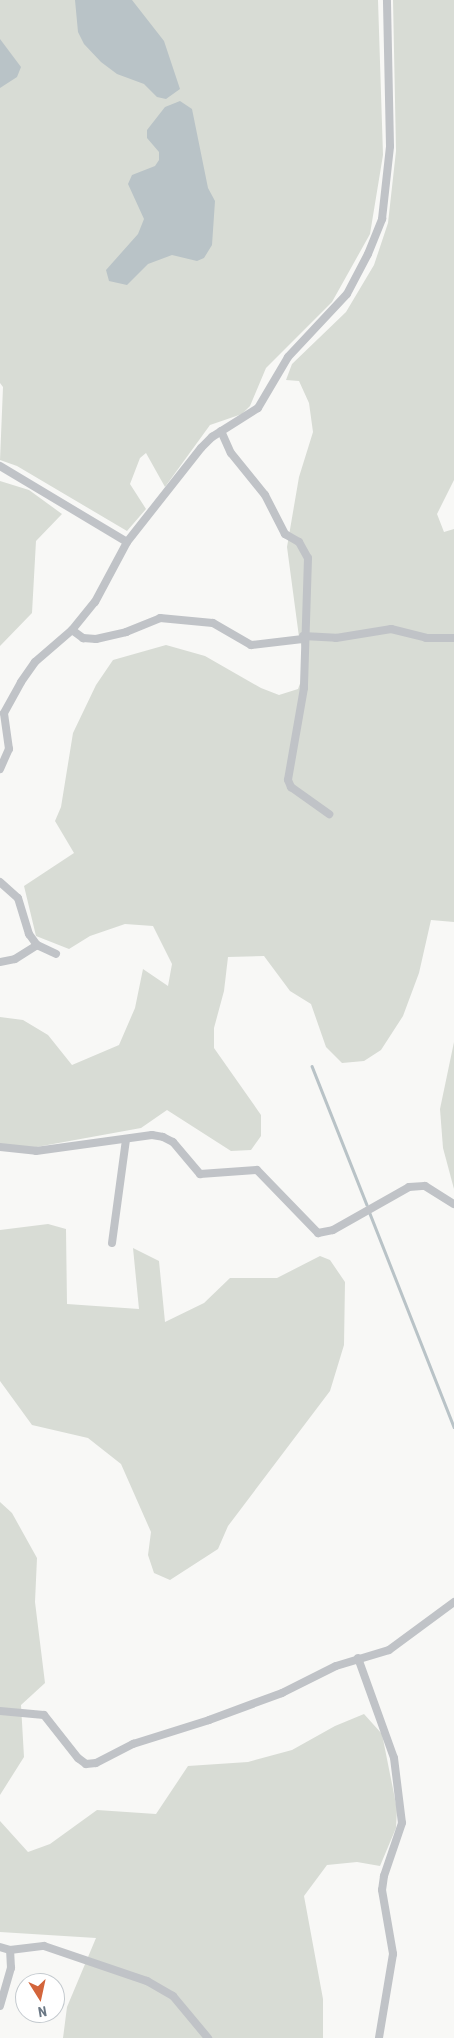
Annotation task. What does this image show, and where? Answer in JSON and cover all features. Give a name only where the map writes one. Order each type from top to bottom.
[{"type":"street","points":[[0,769],[9,749],[5,709],[35,662],[72,630],[100,595],[127,542],[201,448],[222,431],[258,408],[288,357],[306,335],[335,310],[368,254],[382,219],[390,146],[387,0]]},
{"type":"street","points":[[222,431],[231,453],[265,495],[285,534],[304,549],[309,565],[303,637],[304,688],[288,780],[291,787],[329,814]]},
{"type":"street","points":[[0,466],[127,542]]},
{"type":"street","points":[[72,630],[83,638],[96,638],[126,632],[160,618],[213,623],[251,645],[303,637],[336,638],[391,629],[426,638],[454,638]]},
{"type":"street","points":[[0,882],[18,898],[29,934],[36,945],[56,954]]},
{"type":"street","points":[[0,962],[15,959],[36,945]]},
{"type":"street","points":[[0,1147],[36,1151],[126,1139],[163,1137],[173,1142],[200,1174],[257,1170],[318,1233],[333,1230],[409,1187],[425,1186],[454,1204]]},
{"type":"street","points":[[112,1243],[126,1139]]},
{"type":"street","points":[[0,1711],[44,1716],[78,1758],[86,1764],[96,1763],[134,1744],[273,1696],[358,1658],[389,1650],[454,1602]]},
{"type":"street","points":[[358,1658],[394,1758],[402,1823],[384,1876],[382,1890],[393,1954],[379,2038]]},
{"type":"street","points":[[0,1947],[10,1950],[44,1946],[147,1981],[173,1996],[208,2038]]},
{"type":"street","points":[[0,2006],[11,1968],[10,1950]]},
{"type":"shaded area","points":[[0,0],[378,0],[383,155],[370,234],[332,302],[266,368],[250,406],[242,414],[210,425],[165,487],[146,453],[140,458],[130,484],[146,509],[127,531],[17,466],[0,460],[3,387],[0,383]]},
{"type":"shaded area","points":[[75,0],[132,0],[164,41],[180,89],[166,99],[157,97],[144,84],[117,74],[101,62],[84,44],[78,32]]},
{"type":"shaded area","points":[[393,0],[454,0],[454,480],[437,514],[444,532],[454,529],[454,922],[431,920],[419,973],[403,1016],[381,1050],[364,1061],[342,1063],[326,1047],[311,1004],[290,991],[264,956],[228,957],[224,991],[214,1028],[214,1048],[261,1115],[261,1136],[251,1150],[231,1151],[167,1110],[141,1128],[31,1148],[0,1145],[0,1017],[23,1020],[48,1035],[72,1065],[119,1045],[135,1008],[143,969],[168,986],[172,964],[153,926],[125,924],[90,936],[69,949],[36,936],[24,886],[74,853],[55,821],[61,807],[73,733],[96,685],[113,660],[166,645],[205,656],[261,688],[279,695],[298,689],[307,665],[299,637],[287,547],[299,477],[313,432],[309,403],[299,381],[286,380],[292,364],[346,312],[374,265],[388,223],[396,151]]},
{"type":"shaded area","points":[[0,39],[21,67],[17,77],[0,88]]},
{"type":"shaded area","points":[[180,101],[192,109],[208,188],[215,201],[212,245],[204,258],[197,261],[172,255],[148,264],[127,285],[109,281],[106,270],[138,234],[144,219],[128,184],[132,175],[155,166],[159,160],[159,152],[147,138],[147,130],[165,107]]},
{"type":"shaded area","points":[[0,481],[29,490],[62,514],[36,541],[32,613],[0,646]]},
{"type":"shaded area","points":[[454,1042],[454,1189],[443,1148],[440,1109]]},
{"type":"shaded area","points":[[48,1224],[66,1229],[67,1304],[139,1309],[133,1248],[159,1261],[165,1322],[204,1303],[230,1278],[277,1278],[320,1256],[330,1260],[345,1282],[344,1345],[330,1391],[228,1526],[218,1549],[170,1580],[154,1573],[148,1555],[151,1532],[121,1464],[88,1438],[32,1425],[0,1381],[0,1230]]},
{"type":"shaded area","points":[[0,1502],[12,1513],[37,1558],[35,1602],[45,1683],[21,1705],[24,1757],[0,1795]]},
{"type":"shaded area","points":[[364,1714],[382,1734],[397,1809],[396,1828],[380,1866],[357,1862],[327,1865],[304,1896],[323,1999],[323,2038],[63,2038],[67,2007],[96,1938],[0,1932],[0,1821],[28,1852],[50,1844],[97,1810],[156,1814],[188,1766],[248,1762],[292,1750],[335,1726]]},
{"type":"waterway","points":[[312,1066],[367,1205]]},
{"type":"waterway","points":[[369,1211],[454,1427]]}]
